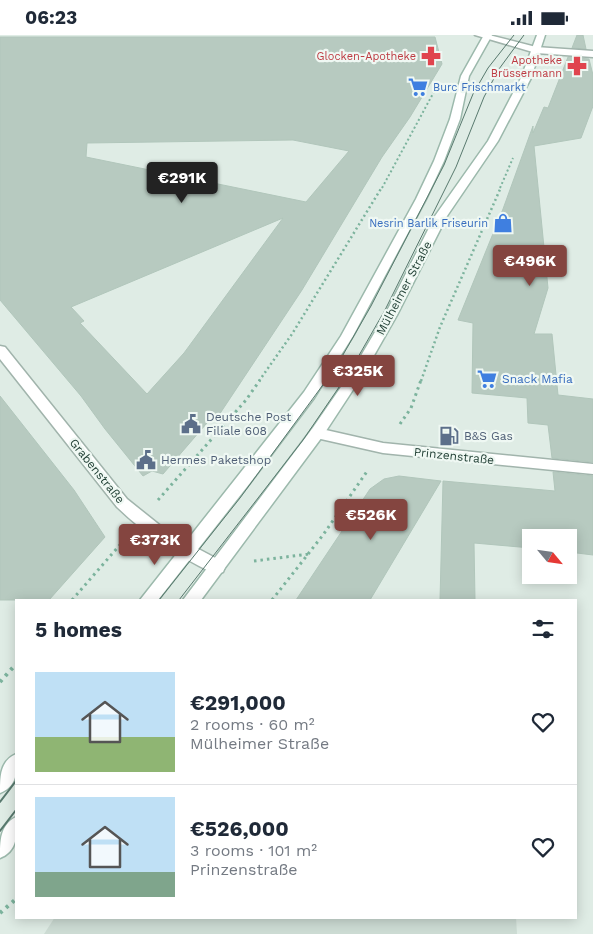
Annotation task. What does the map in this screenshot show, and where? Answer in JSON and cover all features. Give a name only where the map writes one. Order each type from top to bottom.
[{"type":"main road","name":"Mülheimer Straße","points":[[192,599],[317,433],[357,373],[391,315],[441,216],[493,141],[526,78],[541,35]]},
{"type":"main road","points":[[149,599],[245,479],[308,395],[347,336],[439,161],[456,119],[465,76],[484,36],[536,50],[593,54]]},
{"type":"main road","name":"Grabenstraße","points":[[0,349],[122,503],[140,521],[187,551],[217,567]]},
{"type":"main road","name":"Prinzenstraße","points":[[317,433],[383,448],[593,469]]},
{"type":"main road","points":[[0,784],[15,764]]},
{"type":"main road","points":[[0,848],[15,828]]},
{"type":"path","points":[[73,599],[181,472],[246,400],[292,334],[381,189],[438,84]]},
{"type":"path","points":[[273,599],[309,554],[411,408],[440,327],[515,154]]},
{"type":"path","points":[[217,567],[309,554]]},
{"type":"path","points":[[0,682],[15,665]]},
{"type":"path","points":[[0,913],[15,900]]},
{"type":"shaded area","points":[[54,919],[516,919],[517,934],[44,934]]},
{"type":"building","points":[[577,35],[583,35],[586,49],[572,48]]},
{"type":"building","points":[[0,37],[435,37],[442,64],[410,117],[382,157],[302,290],[217,418],[213,416],[163,474],[152,471],[143,476],[81,396],[0,300]],"holes":[[[293,140],[349,151],[306,202],[86,157],[87,143]],[[283,218],[184,353],[147,394],[80,323],[84,321],[71,307]]]},
{"type":"building","points":[[568,57],[589,59],[593,75],[593,106],[581,138],[534,146],[548,288],[534,334],[552,334],[558,395],[593,399],[593,462],[552,458],[548,425],[528,423],[527,398],[472,393],[473,323],[458,320],[503,209],[533,126],[533,133],[544,107],[548,108]]},
{"type":"building","points":[[0,396],[74,490],[105,537],[50,599],[0,600]]},
{"type":"building","points":[[553,472],[593,476],[593,555],[578,553],[578,529],[522,529],[522,547],[474,543],[475,599],[440,599],[443,481],[555,491]]},
{"type":"building","points":[[399,476],[441,481],[371,599],[297,599],[370,489],[384,479]]},
{"type":"tram line","points":[[160,599],[240,498],[336,367],[371,306],[444,165],[473,94],[488,68],[514,35]]},
{"type":"tram line","points":[[180,599],[303,440],[350,371],[385,310],[456,167],[484,97],[499,69],[524,35]]},
{"type":"tram line","points":[[0,802],[15,782]]},
{"type":"tram line","points":[[0,831],[15,811]]},
{"type":"place","name":"Glocken-Apotheke","points":[[431,56]]},
{"type":"place","name":"Apotheke Brüssermann","points":[[577,66]]},
{"type":"place","name":"Burc Frischmarkt","points":[[418,87]]},
{"type":"place","name":"Nesrin Barlik Friseurin","points":[[503,223]]},
{"type":"place","name":"Snack Mafia","points":[[487,379]]},
{"type":"place","name":"Deutsche Post Filiale 608","points":[[191,424]]},
{"type":"place","name":"B&S Gas","points":[[449,436]]},
{"type":"place","name":"Hermes Paketshop","points":[[146,460]]}]
